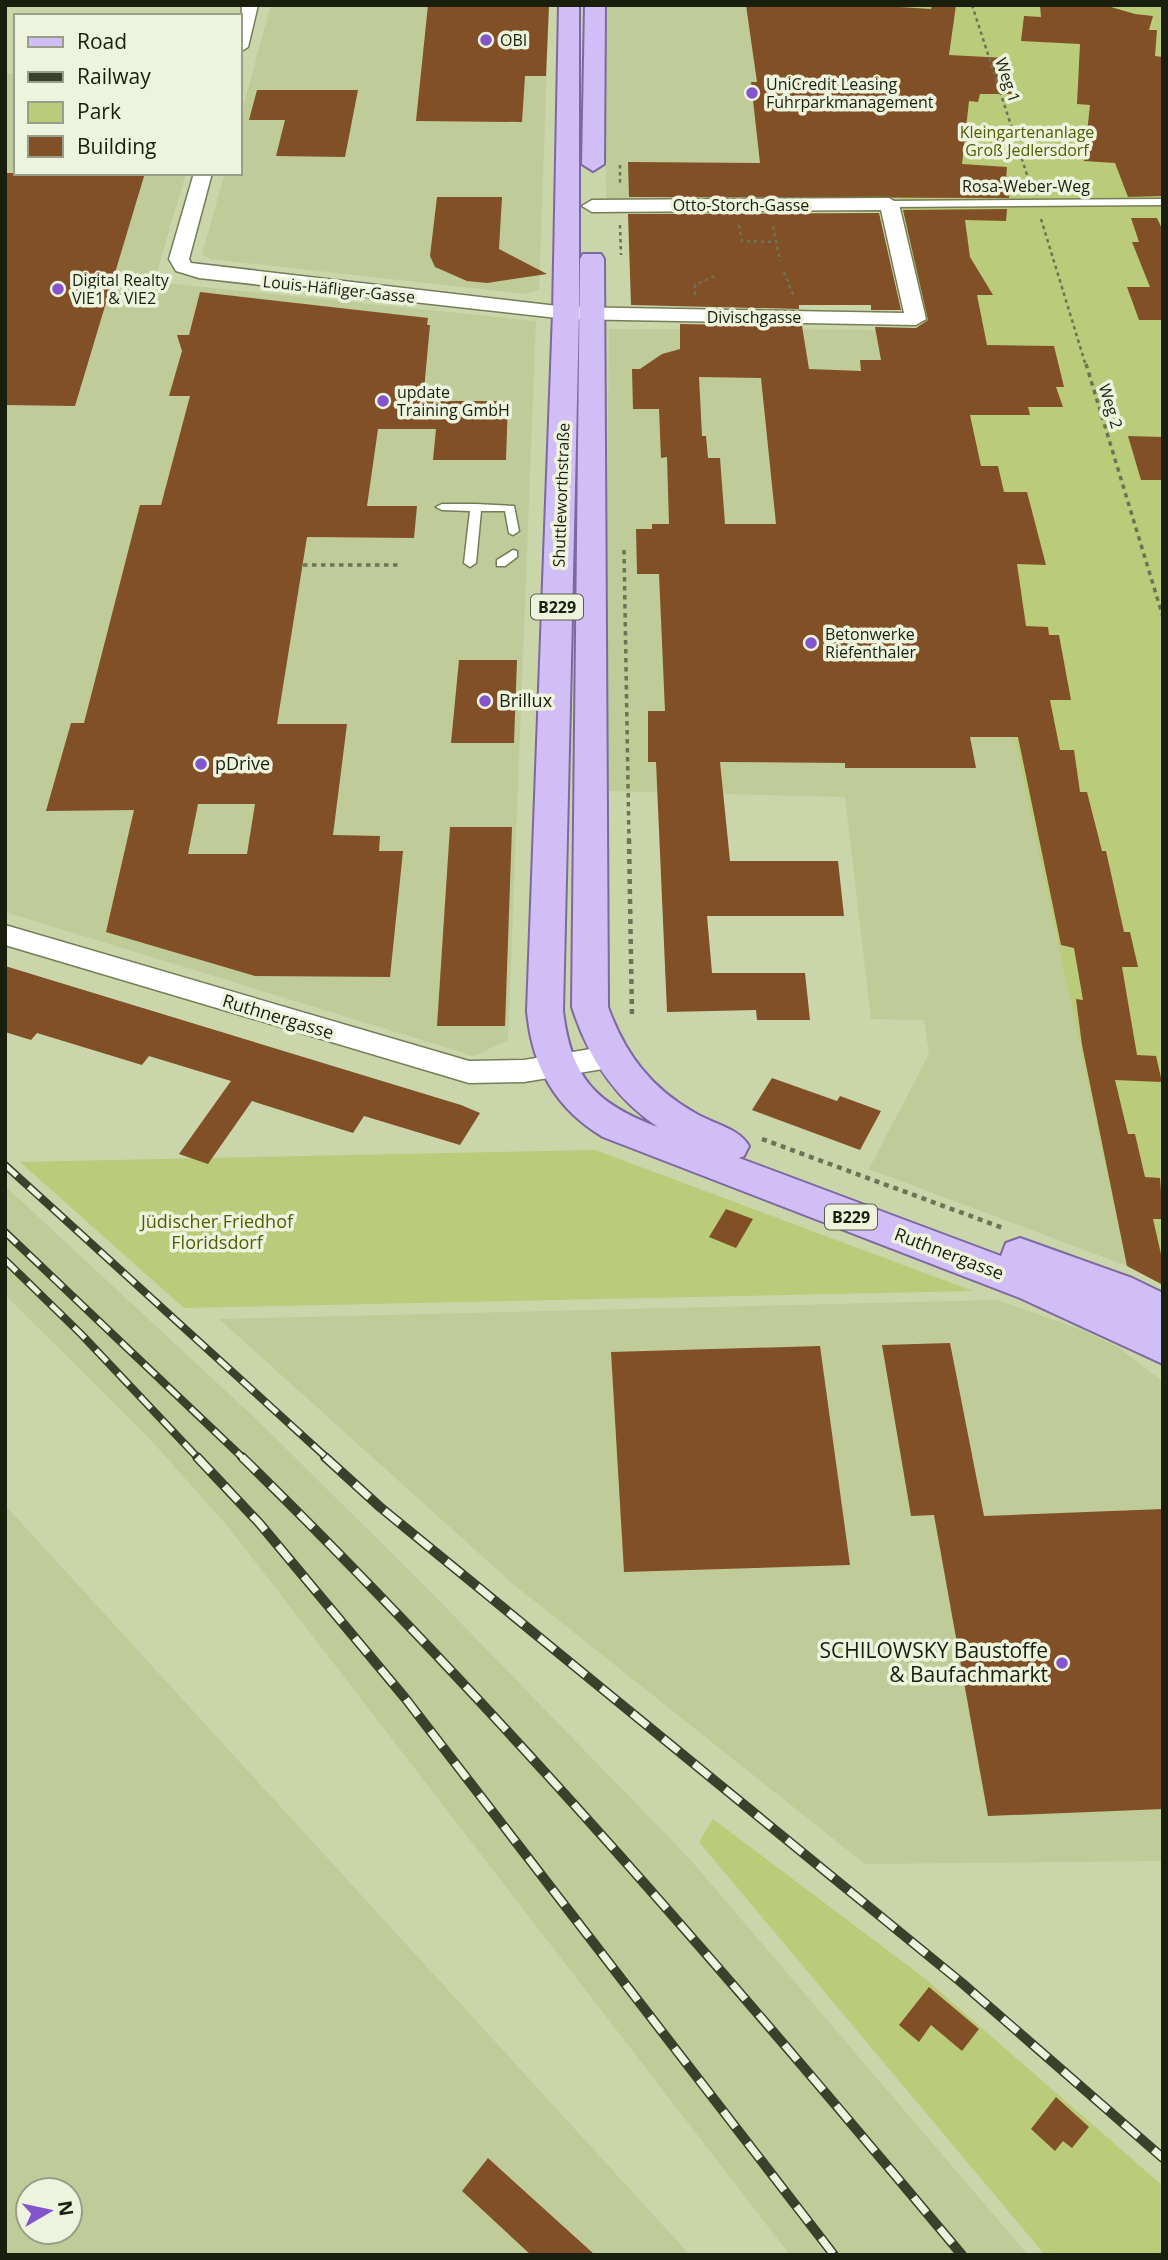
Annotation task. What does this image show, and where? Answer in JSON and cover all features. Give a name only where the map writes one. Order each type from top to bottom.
[{"type":"main road","name":"Shuttleworthstraße","points":[[569,5],[579,314],[588,986],[596,1029],[609,1057]]},
{"type":"main road","name":"Shuttleworthstraße","points":[[555,1068],[547,1039],[545,1010],[579,314],[592,236],[595,5]]},
{"type":"main road","points":[[568,36],[595,36]]},
{"type":"main road","name":"Ruthnergasse","points":[[609,1057],[623,1076],[658,1108],[709,1138],[1085,1277],[1163,1312]]},
{"type":"main road","name":"Ruthnergasse","points":[[555,1068],[565,1086],[584,1107],[617,1128],[1035,1286],[1118,1322],[1163,1348]]},
{"type":"street","points":[[242,39],[250,5]]},
{"type":"street","name":"Louis-Häfliger-Gasse","points":[[202,175],[180,249],[179,260],[183,267],[217,275],[579,314]]},
{"type":"street","name":"Otto-Storch-Gasse","points":[[592,206],[889,204]]},
{"type":"street","name":"Divischgasse","points":[[579,314],[916,319],[889,204]]},
{"type":"street","name":"Ruthnergasse","points":[[5,935],[469,1072],[555,1068],[609,1057]]},
{"type":"lane","name":"Rosa-Weber-Weg","points":[[889,204],[1163,202]]},
{"type":"lane","points":[[442,507],[510,508],[513,531]]},
{"type":"lane","points":[[470,563],[476,507]]},
{"type":"lane","points":[[501,563],[512,558],[513,554]]},
{"type":"path","name":"Weg 1","points":[[972,5],[1035,202]]},
{"type":"path","points":[[620,156],[621,261]]},
{"type":"path","name":"Weg 2","points":[[1035,202],[1163,617]]},
{"type":"path","points":[[772,204],[774,242],[779,261]]},
{"type":"path","points":[[734,205],[742,241],[774,242]]},
{"type":"path","points":[[624,541],[633,1023]]},
{"type":"path","points":[[303,565],[398,565]]},
{"type":"path","points":[[754,1136],[1010,1231]]},
{"type":"shaded area","points":[[271,5],[549,5],[539,290],[526,294],[210,259],[202,254],[224,175],[242,175],[242,111]]},
{"type":"shaded area","points":[[604,5],[859,5],[900,200],[606,199]]},
{"type":"shaded area","points":[[5,74],[14,74],[14,175],[185,175],[154,282],[536,321],[508,1040],[474,1056],[5,912]]},
{"type":"shaded area","points":[[609,329],[929,330],[1127,1266],[869,1169],[929,1054],[924,1020],[871,1019],[845,797],[604,791]]},
{"type":"shaded area","points":[[5,1186],[257,1420],[423,1584],[688,1857],[1028,2255],[790,2255],[230,1529],[149,1438],[5,1295]]},
{"type":"shaded area","points":[[998,1300],[1082,1330],[1118,1347],[1163,1382],[1163,1861],[865,1864],[513,1584],[219,1319]]},
{"type":"shaded area","points":[[5,1505],[690,2255],[5,2255]]},
{"type":"green space","name":"Kleingartenanlage Groß Jedlersdorf","points":[[859,5],[1163,5],[1163,1285],[1127,1266]]},
{"type":"green space","name":"Jüdischer Friedhof Floridsdorf","points":[[595,1150],[973,1291],[184,1308],[20,1162]]},
{"type":"green space","points":[[713,1819],[923,1977],[1163,2186],[1163,2255],[1045,2255],[699,1842]]},
{"type":"building","name":"OBI","points":[[428,5],[549,5],[546,76],[525,76],[522,122],[416,121]]},
{"type":"building","points":[[746,5],[869,5],[931,9],[932,5],[956,5],[949,55],[1005,58],[1012,94],[980,94],[978,102],[969,101],[962,164],[1007,167],[1006,179],[1011,179],[1009,198],[629,197],[628,162],[760,163],[751,82],[757,82]]},
{"type":"building","points":[[1040,5],[1104,5],[1153,16],[1149,30],[1157,30],[1155,56],[1163,57],[1163,196],[1128,197],[1115,163],[1084,161],[1090,105],[1077,104],[1080,44],[1021,41],[1024,16],[1041,17]]},
{"type":"building","points":[[257,90],[358,90],[345,157],[276,156],[285,120],[249,120]]},
{"type":"building","name":"Digital Realty VIE1 & VIE2","points":[[5,173],[144,175],[75,406],[5,405]]},
{"type":"building","points":[[437,197],[502,197],[499,249],[547,274],[487,283],[467,281],[435,267],[430,256]]},
{"type":"building","points":[[1007,209],[1006,221],[965,220],[970,257],[993,295],[977,295],[987,345],[1054,346],[1064,387],[1056,387],[1063,407],[1028,407],[1030,415],[970,415],[981,466],[998,466],[1004,492],[1027,492],[1046,565],[1017,564],[1026,626],[1048,627],[1049,635],[1059,635],[1071,700],[1050,700],[1060,750],[1074,750],[1080,792],[1087,792],[1102,851],[1106,851],[1124,932],[1130,932],[1138,967],[1122,967],[1137,1055],[1156,1056],[1162,1082],[1115,1080],[1128,1134],[1135,1134],[1145,1177],[1160,1178],[1163,1219],[1153,1219],[1163,1263],[1163,1285],[1127,1266],[1082,1045],[1076,999],[1083,1000],[1074,948],[1061,945],[1018,737],[970,737],[976,768],[845,768],[845,763],[720,762],[730,861],[838,861],[844,916],[707,916],[712,973],[805,973],[810,1020],[757,1020],[756,1010],[667,1012],[656,762],[648,762],[648,711],[665,711],[659,574],[637,574],[636,529],[652,529],[652,524],[669,524],[667,457],[661,458],[659,409],[633,409],[632,369],[640,369],[662,354],[680,349],[680,324],[802,326],[809,369],[861,371],[860,360],[881,360],[875,327],[916,328],[928,320],[903,210]],"holes":[[[699,377],[761,378],[776,524],[725,524],[720,458],[708,458],[706,436],[702,436]]]},
{"type":"building","points":[[879,213],[901,310],[871,310],[871,305],[799,305],[799,309],[631,305],[628,214]]},
{"type":"building","points":[[1131,218],[1157,218],[1163,231],[1163,320],[1139,320],[1127,287],[1150,287],[1132,242],[1139,242]]},
{"type":"building","name":"pDrive","points":[[200,292],[428,318],[427,325],[430,325],[423,401],[508,401],[506,460],[433,460],[436,429],[378,429],[367,506],[417,506],[414,538],[307,537],[277,724],[347,724],[333,835],[380,836],[379,851],[403,851],[390,977],[255,976],[106,932],[134,810],[46,811],[71,723],[84,723],[140,505],[161,505],[190,396],[169,396],[182,351],[177,335],[189,335]],"holes":[[[198,804],[255,804],[247,854],[188,854]]]},
{"type":"building","points":[[1128,436],[1163,437],[1163,480],[1141,480]]},
{"type":"building","name":"Brillux","points":[[459,660],[517,660],[514,743],[451,743]]},
{"type":"building","points":[[450,827],[512,827],[505,1026],[437,1026]]},
{"type":"building","points":[[5,966],[480,1113],[460,1145],[364,1116],[353,1133],[252,1101],[208,1164],[179,1154],[231,1081],[149,1056],[142,1065],[37,1033],[31,1040],[5,1032]]},
{"type":"building","points":[[772,1078],[837,1101],[840,1096],[881,1111],[860,1150],[752,1110]]},
{"type":"building","points":[[726,1209],[753,1219],[736,1248],[709,1237]]},
{"type":"building","name":"SCHILOWSKY Baustoffe & Baufachmarkt","points":[[950,1343],[984,1516],[1163,1509],[1163,1809],[988,1816],[934,1515],[911,1516],[882,1345]]},
{"type":"building","points":[[820,1346],[850,1565],[624,1572],[611,1352]]},
{"type":"building","points":[[929,1987],[979,2029],[962,2051],[931,2025],[919,2042],[899,2025]]},
{"type":"building","points":[[1056,2097],[1089,2127],[1072,2148],[1063,2141],[1055,2151],[1031,2129]]},
{"type":"building","points":[[488,2158],[595,2255],[531,2255],[462,2191]]},
{"type":"railway","points":[[5,1165],[327,1458]]},
{"type":"railway","points":[[5,1232],[243,1458]]},
{"type":"railway","points":[[5,1260],[81,1334],[198,1458]]},
{"type":"railway","points":[[197,1457],[260,1524],[405,1698],[834,2255]]},
{"type":"railway","points":[[325,1457],[380,1507],[962,1983],[1163,2158]]},
{"type":"railway","points":[[243,1458],[430,1648],[522,1747],[701,1948],[962,2255]]},
{"type":"place","name":"OBI","points":[[486,40]]},
{"type":"place","name":"UniCredit Leasing Fuhrparkmanagement","points":[[752,93]]},
{"type":"place","name":"Digital Realty VIE1 & VIE2","points":[[58,289]]},
{"type":"place","name":"update Training GmbH","points":[[383,401]]},
{"type":"place","name":"Betonwerke Riefenthaler","points":[[811,643]]},
{"type":"place","name":"Brillux","points":[[485,701]]},
{"type":"place","name":"pDrive","points":[[201,764]]},
{"type":"place","name":"SCHILOWSKY Baustoffe & Baufachmarkt","points":[[1062,1663]]}]
